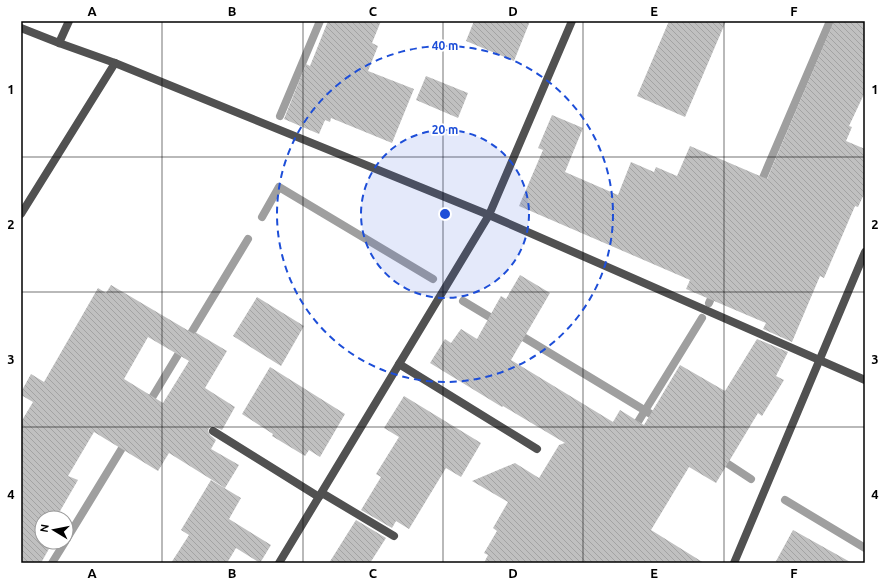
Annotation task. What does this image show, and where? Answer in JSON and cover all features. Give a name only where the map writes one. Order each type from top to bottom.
[{"type":"street","points":[[59,44],[68,21]]},
{"type":"street","points":[[280,563],[489,215],[572,21]]},
{"type":"street","points":[[21,28],[59,44],[115,63],[489,215],[865,380]]},
{"type":"street","points":[[21,214],[115,63]]},
{"type":"street","points":[[734,563],[865,252]]},
{"type":"street","points":[[399,364],[537,449]]},
{"type":"street","points":[[212,431],[394,536]]},
{"type":"building","points":[[328,21],[381,21],[372,43],[378,46],[368,71],[414,89],[392,143],[331,118],[330,122],[325,120],[319,134],[284,119],[306,64],[310,66]]},
{"type":"building","points":[[474,21],[530,21],[514,61],[466,41]]},
{"type":"building","points":[[669,21],[726,21],[685,117],[637,96]]},
{"type":"building","points":[[834,21],[865,21],[865,92],[849,126],[852,127],[846,141],[865,149],[865,192],[858,207],[855,206],[824,278],[820,276],[792,342],[763,329],[766,323],[686,289],[690,280],[519,206],[543,150],[538,148],[552,115],[583,128],[565,172],[618,195],[631,162],[654,172],[656,167],[677,176],[690,146],[767,179]]},
{"type":"building","points":[[426,76],[468,93],[458,118],[416,100]]},
{"type":"building","points":[[520,275],[550,293],[511,360],[613,422],[620,410],[644,425],[680,365],[725,391],[757,339],[788,352],[776,376],[784,380],[762,416],[758,413],[716,483],[689,467],[651,530],[704,563],[484,563],[488,555],[484,553],[497,531],[493,528],[508,502],[472,481],[515,463],[539,478],[559,445],[565,443],[430,363],[445,339],[451,343],[461,329],[477,339],[501,296],[506,299]]},
{"type":"building","points":[[111,285],[194,334],[195,332],[227,351],[205,388],[235,407],[222,430],[213,426],[209,428],[208,431],[216,440],[211,449],[239,465],[225,488],[169,453],[158,471],[94,432],[68,476],[78,480],[61,510],[34,510],[34,550],[48,550],[41,563],[21,563],[21,422],[33,402],[21,395],[21,392],[31,374],[44,382],[98,288],[106,293]],"holes":[[[148,337],[189,361],[163,403],[124,379]]]},
{"type":"building","points":[[257,297],[304,326],[281,366],[233,336]]},
{"type":"building","points":[[270,367],[345,414],[320,457],[309,450],[305,456],[272,436],[273,434],[242,414]]},
{"type":"building","points":[[404,396],[481,443],[461,477],[446,468],[409,529],[396,521],[392,528],[361,510],[381,477],[376,474],[399,437],[384,428]]},
{"type":"building","points":[[211,480],[241,498],[229,519],[271,545],[260,563],[236,548],[227,563],[171,563],[189,535],[181,530]]},
{"type":"building","points":[[356,520],[386,538],[370,563],[329,563]]},
{"type":"building","points":[[793,530],[852,563],[775,563]]},
{"type":"waterway","points":[[280,116],[320,21]]},
{"type":"waterway","points":[[759,187],[830,21]]},
{"type":"waterway","points":[[262,217],[279,187],[433,279]]},
{"type":"waterway","points":[[147,406],[248,239]]},
{"type":"waterway","points":[[709,303],[715,289]]},
{"type":"waterway","points":[[463,301],[498,322]]},
{"type":"waterway","points":[[633,430],[702,318]]},
{"type":"waterway","points":[[515,332],[659,419]]},
{"type":"waterway","points":[[74,527],[127,440]]},
{"type":"waterway","points":[[719,458],[751,479]]},
{"type":"waterway","points":[[785,500],[865,548]]},
{"type":"waterway","points":[[52,563],[60,550]]}]
